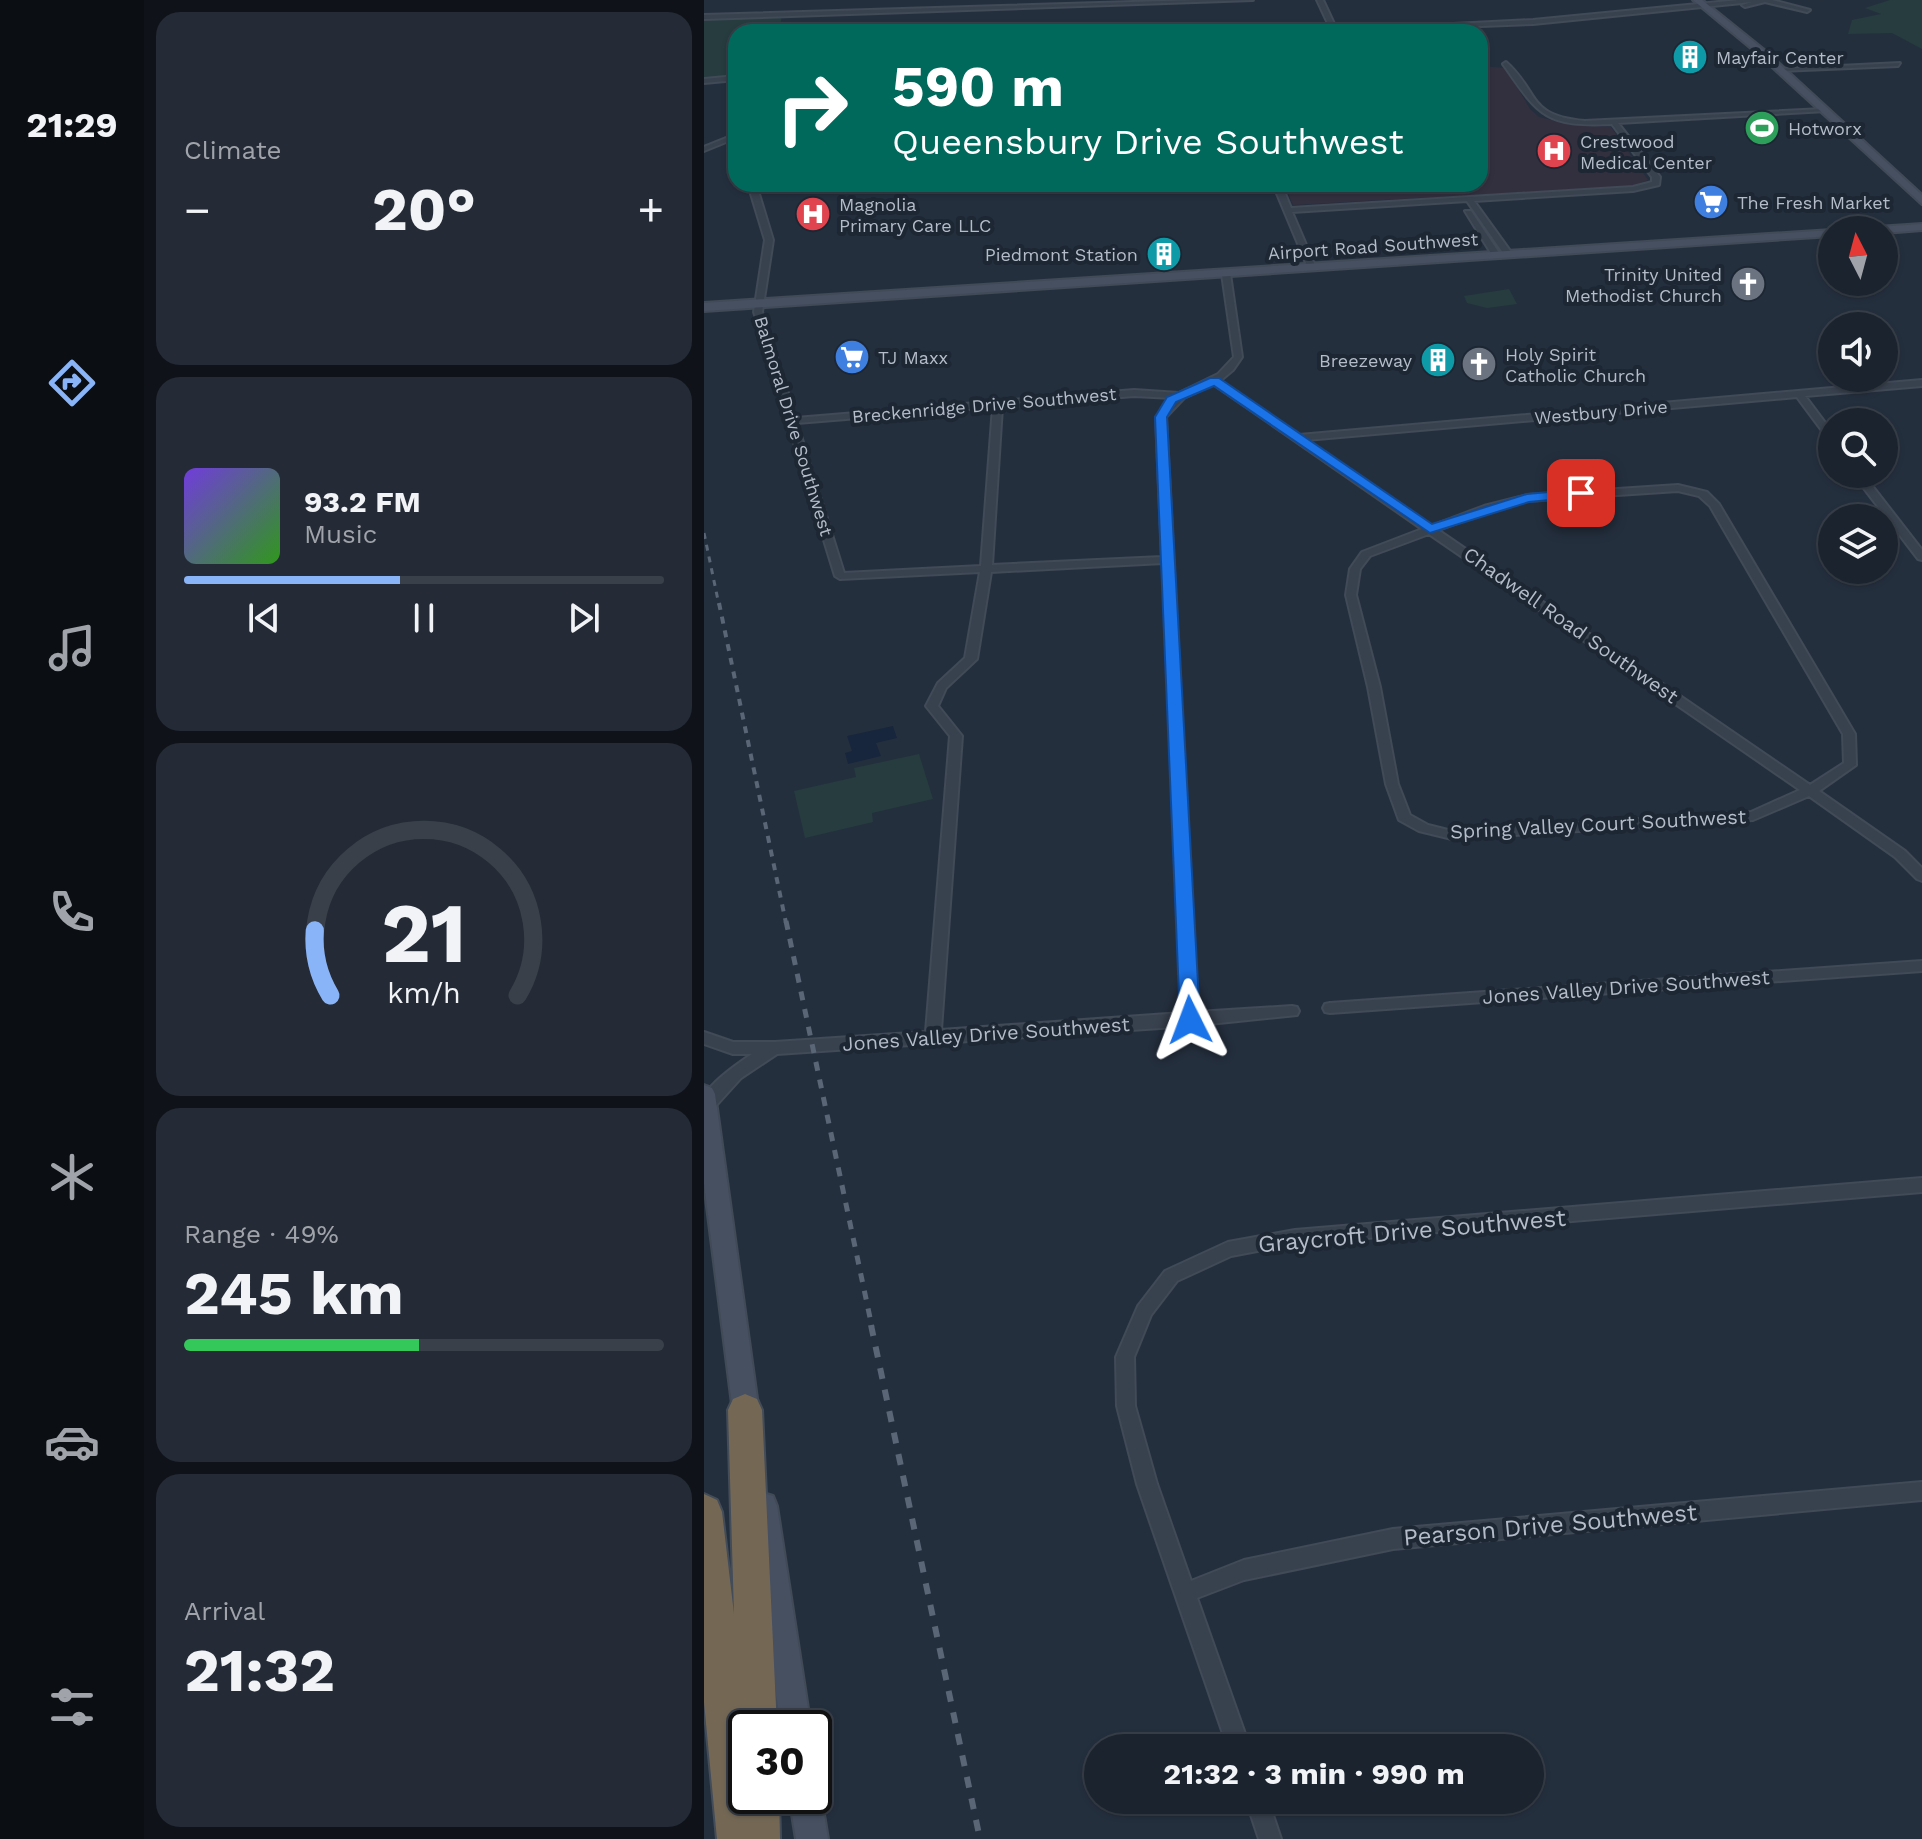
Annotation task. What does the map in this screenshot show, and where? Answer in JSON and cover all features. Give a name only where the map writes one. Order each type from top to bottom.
[{"type":"highway","points":[[745,1410],[756,1710]]},
{"type":"highway","points":[[704,1512],[738,1839]]},
{"type":"highway","points":[[758,1814],[759,1839]]},
{"type":"main road","points":[[1701,3],[1780,69],[1919,198]]},
{"type":"main road","points":[[1898,229],[1922,228]]},
{"type":"main road","name":"Airport Road Southwest","points":[[704,315],[758,307],[917,295],[1818,234]]},
{"type":"main road","name":"Airport Road Southwest","points":[[704,307],[758,307]]},
{"type":"main road","points":[[705,1100],[745,1410],[766,1522],[793,1710]]},
{"type":"main road","points":[[808,1814],[812,1839]]},
{"type":"street","points":[[877,12],[880,0]]},
{"type":"street","points":[[704,17],[1044,3],[1250,0]]},
{"type":"street","points":[[1320,0],[1330,24]]},
{"type":"street","points":[[1488,24],[1701,3],[1764,0],[1807,10]]},
{"type":"street","points":[[782,2],[788,15]]},
{"type":"street","points":[[1506,64],[1541,114],[1573,123],[1823,111]]},
{"type":"street","points":[[1780,69],[1898,64]]},
{"type":"street","points":[[704,81],[728,79]]},
{"type":"street","points":[[1288,210],[1633,189],[1656,183],[1656,177],[1614,122]]},
{"type":"street","points":[[704,149],[728,139]]},
{"type":"street","name":"Balmoral Drive Southwest","points":[[756,192],[769,240],[758,307],[840,576],[986,569]]},
{"type":"street","points":[[1280,192],[1312,268]]},
{"type":"street","points":[[1469,199],[1503,255]]},
{"type":"street","points":[[1459,200],[1503,255]]},
{"type":"street","points":[[1190,1020],[1167,560],[1163,413],[1176,395],[1214,381],[1233,367],[1240,352],[1226,274]]},
{"type":"street","name":"Chadwell Road Southwest","points":[[1214,381],[1810,791],[1900,854],[1922,876]]},
{"type":"street","name":"Westbury Drive","points":[[1297,438],[1922,385]]},
{"type":"street","points":[[1134,393],[1199,386]]},
{"type":"street","points":[[1134,393],[1163,413]]},
{"type":"street","name":"Breckenridge Drive Southwest","points":[[792,421],[1134,393],[1176,395]]},
{"type":"street","points":[[1800,395],[1818,419]]},
{"type":"street","points":[[933,1037],[956,736],[932,706],[934,697],[971,659],[986,569],[998,404]]},
{"type":"street","name":"Spring Valley Court Southwest","points":[[1678,488],[1703,494],[1714,504],[1849,734],[1850,765],[1810,791],[1753,816],[1452,835],[1424,828],[1404,817],[1392,784],[1374,687],[1351,595],[1355,569],[1366,554],[1430,529],[1527,498],[1678,488]]},
{"type":"street","points":[[1869,488],[1922,557]]},
{"type":"street","points":[[986,569],[1167,560]]},
{"type":"street","name":"Jones Valley Drive Southwest","points":[[1330,1008],[1922,966]]},
{"type":"street","name":"Jones Valley Drive Southwest","points":[[704,1038],[733,1048],[775,1048],[1292,1011]]},
{"type":"street","name":"Jones Valley Drive Southwest","points":[[705,1100],[745,1064],[775,1048]]},
{"type":"street","name":"Graycroft Drive Southwest","points":[[1234,1734],[1147,1484],[1126,1406],[1125,1357],[1144,1311],[1171,1276],[1228,1249],[1295,1237],[1922,1185]]},
{"type":"street","name":"Pearson Drive Southwest","points":[[1185,1593],[1244,1570],[1393,1539],[1922,1491]]},
{"type":"street","points":[[1262,1814],[1270,1839]]},
{"type":"shaded area","name":"Crestwood Medical Center","points":[[1488,67],[1506,68],[1530,109],[1539,117],[1567,124],[1611,127],[1648,180],[1634,186],[1293,205],[1287,192],[1488,192]]},
{"type":"green space","points":[[1890,0],[1922,0],[1922,49],[1892,33],[1848,34],[1852,20],[1881,14],[1865,8]]},
{"type":"green space","points":[[782,16],[780,24],[728,24],[728,76],[704,79],[704,18]]},
{"type":"green space","points":[[1509,289],[1517,304],[1487,308],[1467,303],[1464,296]]},
{"type":"green space","points":[[919,754],[933,799],[872,813],[873,822],[805,838],[794,791],[856,777],[854,768]]},
{"type":"water","points":[[893,726],[897,738],[876,743],[881,756],[848,764],[845,753],[852,751],[847,736]]},
{"type":"railway","points":[[704,533],[719,605]]},
{"type":"railway","points":[[719,603],[786,923]]},
{"type":"railway","points":[[786,921],[872,1327]]},
{"type":"railway","points":[[871,1325],[980,1839]]},
{"type":"place","name":"Mayfair Center","points":[[1690,57]]},
{"type":"place","name":"Hotworx","points":[[1762,128]]},
{"type":"place","name":"Crestwood Medical Center","points":[[1554,151]]},
{"type":"place","name":"The Fresh Market","points":[[1711,202]]},
{"type":"place","name":"Magnolia Primary Care LLC","points":[[813,214]]},
{"type":"place","name":"Piedmont Station","points":[[1164,254]]},
{"type":"place","name":"Trinity United Methodist Church","points":[[1748,284]]},
{"type":"place","name":"TJ Maxx","points":[[852,357]]},
{"type":"place","name":"Breezeway","points":[[1438,360]]},
{"type":"place","name":"Holy Spirit Catholic Church","points":[[1479,364]]},
{"type":"route","points":[[1190,1020],[1161,417],[1171,400],[1187,390],[1214,381],[1430,529],[1527,498],[1581,493]]}]
